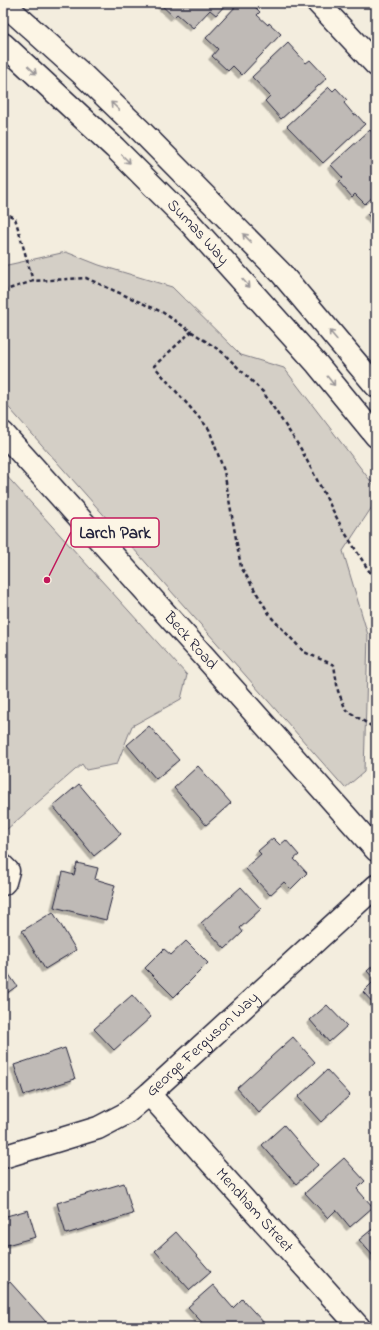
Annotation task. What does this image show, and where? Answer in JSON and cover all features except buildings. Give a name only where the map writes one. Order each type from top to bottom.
[{"type":"main road","name":"Sumas Way","points":[[3,3],[82,74],[249,240],[281,273],[376,386]]},
{"type":"main road","points":[[318,3],[376,65]]},
{"type":"main road","name":"Sumas Way","points":[[3,44],[115,148],[190,223],[317,364],[376,436]]},
{"type":"main road","name":"Beck Road","points":[[3,433],[376,850]]},
{"type":"main road","points":[[3,866],[8,871],[3,884]]},
{"type":"main road","name":"George Ferguson Way","points":[[3,1157],[98,1128],[126,1114],[376,886]]},
{"type":"main road","name":"Mendham Street","points":[[149,1094],[359,1327]]},
{"type":"path","points":[[3,212],[15,218],[33,282]]},
{"type":"path","points":[[3,291],[33,282],[86,278],[162,312],[222,352],[263,392],[300,449],[342,528],[376,582]]},
{"type":"path","points":[[192,332],[154,366],[208,429],[224,471],[240,567],[271,617],[304,652],[334,665],[338,691],[346,710],[376,729]]},
{"type":"shaded area","points":[[66,252],[99,265],[172,287],[241,355],[284,368],[376,488],[376,501],[343,551],[368,635],[364,772],[345,788],[3,401],[3,266]]},
{"type":"shaded area","points":[[3,472],[187,675],[181,699],[132,726],[117,764],[86,770],[82,764],[6,830],[5,834],[3,834]]},
{"type":"place","name":"Larch Park","points":[[47,580]]}]
